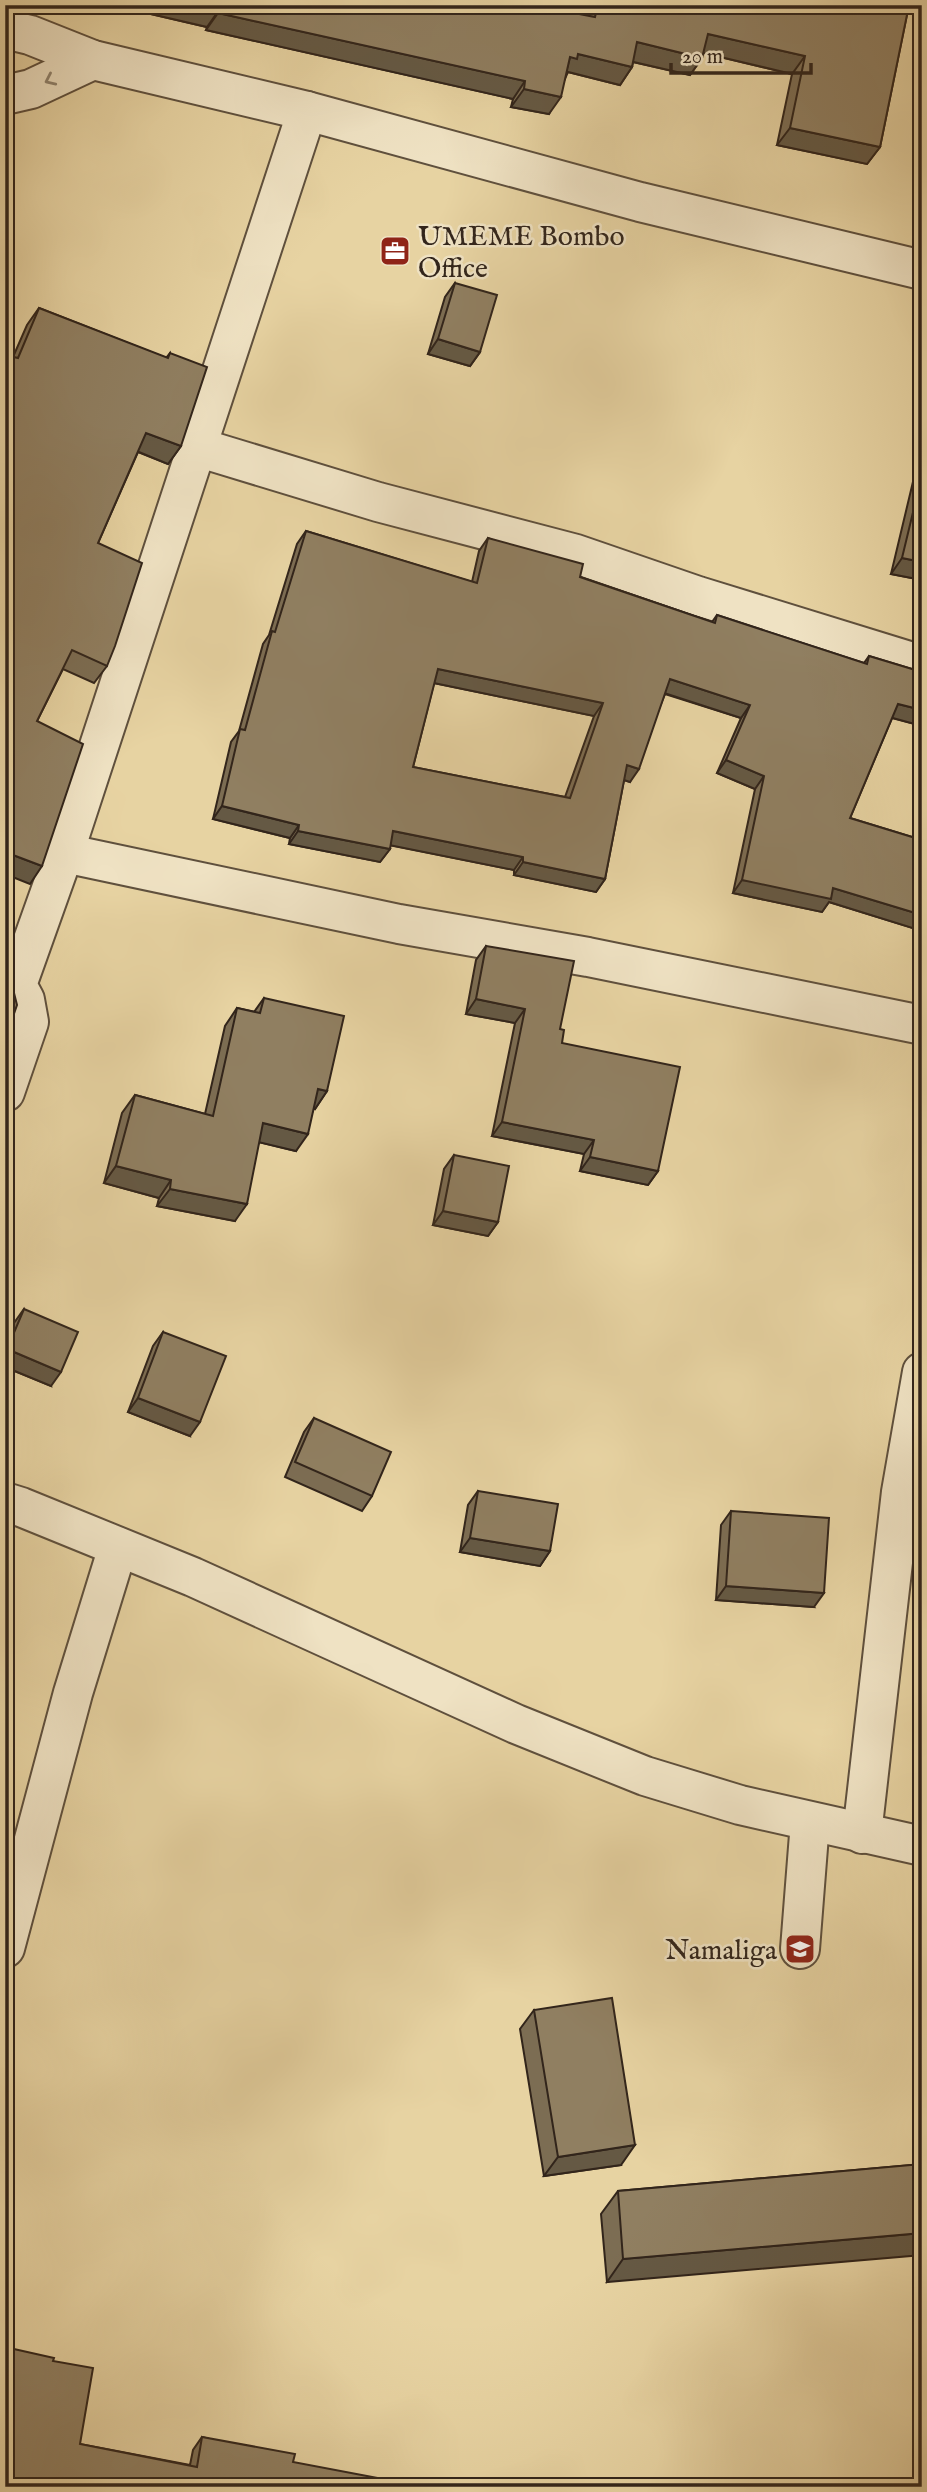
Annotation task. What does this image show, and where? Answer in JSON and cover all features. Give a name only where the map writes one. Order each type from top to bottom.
[{"type":"street","points":[[5,29],[30,34],[93,60],[307,111],[640,202],[922,270]]},
{"type":"street","points":[[5,95],[31,89],[93,60]]},
{"type":"street","points":[[5,1093],[29,1022],[25,1000],[17,985],[64,853],[307,111]]},
{"type":"street","points":[[197,447],[378,502],[576,554],[698,596],[922,665]]},
{"type":"street","points":[[64,853],[399,924],[588,957],[922,1025]]},
{"type":"street","points":[[862,1834],[901,1492],[922,1372]]},
{"type":"street","points":[[5,1502],[193,1577],[516,1724],[645,1776],[740,1805],[922,1846]]},
{"type":"street","points":[[5,1948],[73,1693],[118,1547]]},
{"type":"street","points":[[800,1949],[810,1822]]},
{"type":"building","points":[[200,5],[533,5],[595,17],[598,5],[909,5],[880,147],[790,128],[805,56],[708,34],[702,58],[637,42],[632,67],[578,54],[577,59],[570,57],[561,97],[524,89],[525,81],[218,13],[219,10]]},
{"type":"building","points":[[455,283],[497,295],[480,352],[438,339]]},
{"type":"building","points":[[39,308],[168,358],[170,353],[207,367],[181,446],[146,433],[98,543],[142,563],[107,666],[72,650],[37,721],[83,744],[42,866],[5,852],[5,355],[18,358]]},
{"type":"building","points":[[922,475],[922,562],[902,558]]},
{"type":"building","points":[[306,531],[477,583],[488,538],[583,564],[580,577],[715,623],[717,615],[867,664],[869,656],[922,672],[922,710],[898,704],[850,818],[922,840],[922,915],[833,888],[831,899],[742,880],[764,776],[726,760],[750,705],[670,679],[639,769],[627,765],[605,879],[523,862],[523,857],[393,831],[390,849],[298,831],[299,825],[222,806],[240,729],[245,730],[272,631],[275,632]],"holes":[[[438,669],[603,703],[570,798],[413,767]]]},
{"type":"building","points":[[486,946],[574,961],[560,1029],[564,1030],[562,1043],[680,1067],[658,1171],[590,1157],[594,1140],[502,1122],[525,1009],[476,999]]},
{"type":"building","points":[[5,986],[13,989],[17,1005],[5,1040]]},
{"type":"building","points":[[264,998],[344,1016],[327,1091],[318,1089],[308,1134],[263,1123],[247,1204],[170,1189],[171,1180],[116,1166],[135,1095],[213,1116],[237,1008],[260,1013]]},
{"type":"building","points":[[454,1155],[509,1166],[498,1222],[443,1211]]},
{"type":"building","points":[[24,1309],[78,1332],[61,1372],[7,1349]]},
{"type":"building","points":[[163,1332],[226,1356],[200,1422],[138,1398]]},
{"type":"building","points":[[314,1418],[391,1452],[372,1496],[295,1462]]},
{"type":"building","points":[[478,1491],[558,1504],[550,1551],[470,1538]]},
{"type":"building","points":[[731,1511],[829,1518],[824,1593],[726,1586]]},
{"type":"building","points":[[612,1998],[635,2145],[558,2157],[534,2010]]},
{"type":"building","points":[[922,2164],[922,2233],[623,2259],[618,2191]]},
{"type":"building","points":[[5,2347],[54,2358],[53,2361],[93,2368],[80,2444],[197,2467],[202,2437],[295,2454],[293,2462],[425,2487],[5,2487]]},
{"type":"place","name":"UMEME Bombo Office","points":[[395,251]]},
{"type":"place","name":"Namaliga","points":[[800,1949]]}]
